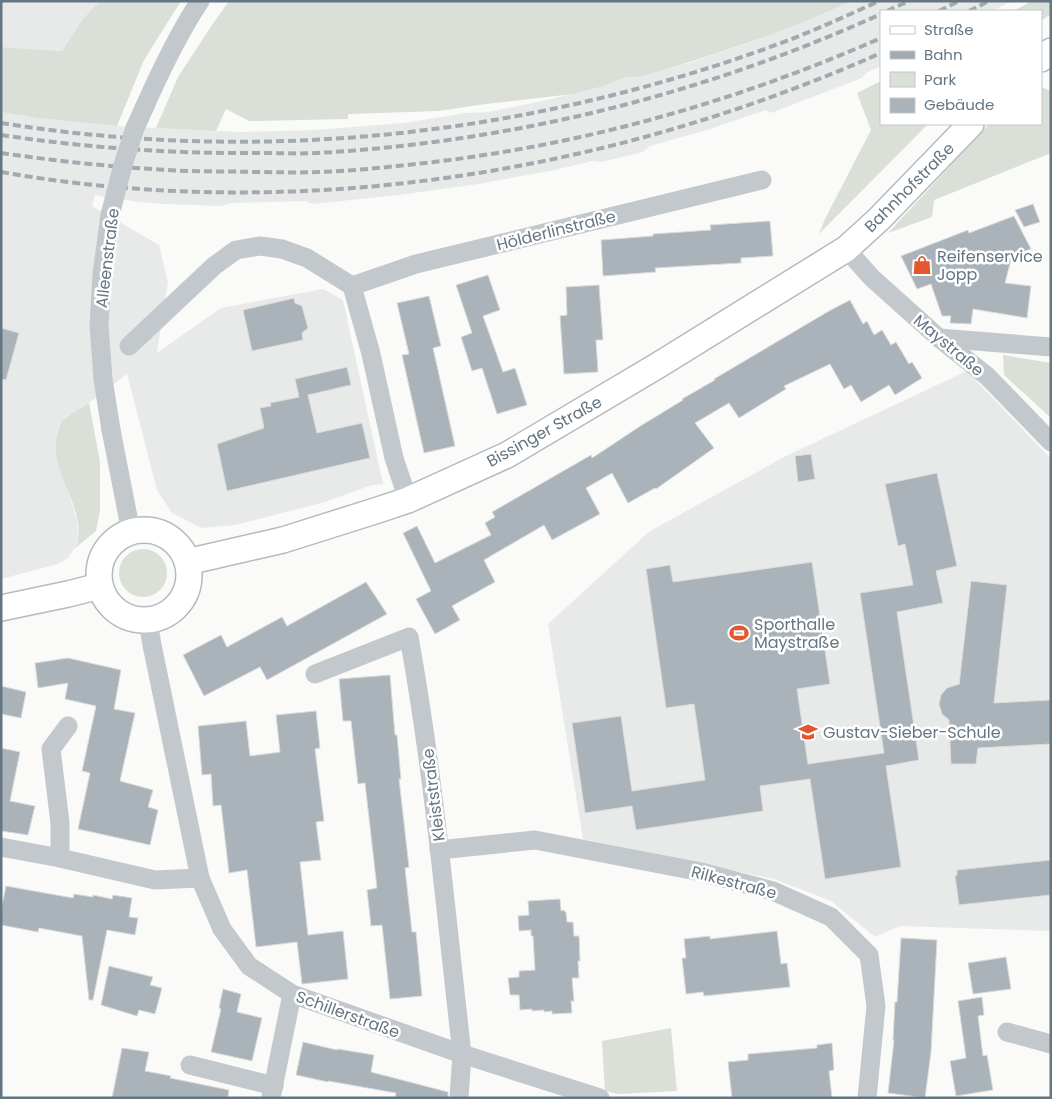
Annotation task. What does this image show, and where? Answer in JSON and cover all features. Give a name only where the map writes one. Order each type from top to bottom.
[{"type":"main road","name":"Bahnhofstraße","points":[[846,250],[880,219],[970,125]]},
{"type":"main road","name":"Bissinger Straße","points":[[188,562],[283,540],[408,500],[507,455],[846,250]]},
{"type":"main road","points":[[145,530],[159,532],[171,539],[181,549],[188,562],[189,578],[185,594],[177,607],[164,616],[148,620],[135,620],[123,615],[113,608],[105,598],[100,586],[99,572],[102,559],[108,547],[118,538],[131,532],[145,530]]},
{"type":"main road","points":[[1,608],[100,586]]},
{"type":"street","name":"Alleenstraße","points":[[131,532],[103,379],[99,324],[102,274],[110,215],[135,128],[165,62],[186,21],[200,1]]},
{"type":"street","name":"Hölderlinstraße","points":[[352,286],[416,264],[762,180]]},
{"type":"street","points":[[129,346],[214,266],[236,250],[260,246],[282,249],[307,258],[352,286],[371,354],[394,458],[408,500]]},
{"type":"street","name":"Maystraße","points":[[846,250],[872,278],[939,338],[987,376],[1051,442]]},
{"type":"street","points":[[939,338],[1051,347]]},
{"type":"street","name":"Schillerstraße","points":[[148,620],[200,878],[222,929],[249,966],[292,994],[462,1054],[600,1098]]},
{"type":"street","name":"Kleiststraße","points":[[315,674],[409,637],[433,787],[462,1054],[459,1098]]},
{"type":"street","points":[[60,858],[60,823],[51,749],[68,726]]},
{"type":"street","name":"Rilkestraße","points":[[439,850],[536,840],[701,872],[773,891],[832,917],[869,955],[876,1006],[867,1098]]},
{"type":"street","points":[[1,847],[60,858],[155,880],[200,878]]},
{"type":"street","points":[[190,1065],[272,1092],[292,994]]},
{"type":"street","points":[[1007,1032],[1051,1044]]},
{"type":"shaded area","points":[[1,1],[100,1],[82,20],[62,51],[1,47]]},
{"type":"shaded area","points":[[852,1],[1011,1],[995,10],[880,10],[880,66],[866,73],[862,78],[771,113],[766,110],[707,130],[650,146],[643,152],[601,162],[592,161],[555,170],[478,184],[312,204],[305,201],[232,203],[221,206],[166,204],[95,195],[92,206],[159,245],[168,282],[157,353],[221,308],[323,289],[343,300],[383,484],[372,485],[325,502],[235,525],[201,528],[172,513],[157,490],[127,374],[89,403],[69,415],[59,425],[55,449],[77,520],[78,538],[74,549],[68,558],[58,564],[1,579],[1,112],[37,118],[117,126],[242,132],[316,130],[404,123],[466,113],[488,112],[604,86],[630,77],[638,77],[689,63],[740,46]]},
{"type":"shaded area","name":"Gustav-Sieber-Schule","points":[[967,371],[1051,459],[1051,931],[900,926],[875,937],[831,901],[774,879],[583,839],[548,624],[650,531],[788,455]]},
{"type":"green space","points":[[100,1],[181,1],[144,60],[117,126],[37,118],[1,112],[1,47],[62,51],[82,20]]},
{"type":"green space","points":[[229,1],[852,1],[801,23],[723,51],[643,76],[629,77],[573,94],[439,111],[348,114],[348,119],[249,121],[226,109],[216,131],[156,128],[178,77]]},
{"type":"green space","points":[[1032,1],[1051,1],[1051,14],[1042,20],[1042,10],[1015,10]]},
{"type":"green space","points":[[880,82],[880,125],[927,125],[819,234],[871,130],[857,93]]},
{"type":"green space","points":[[1042,87],[1051,91],[1051,153],[934,200],[932,217],[888,233],[988,125],[1042,125]]},
{"type":"green space","points":[[1003,355],[1051,363],[1051,418],[1004,375]]},
{"type":"green space","points":[[89,403],[100,462],[100,511],[96,531],[74,549],[78,541],[78,525],[76,512],[57,460],[57,434],[64,420]]},
{"type":"green space","points":[[143,549],[152,551],[160,556],[165,564],[167,573],[165,582],[160,590],[152,595],[143,597],[134,595],[126,590],[121,582],[119,573],[121,564],[126,556],[134,551]]},
{"type":"green space","points":[[671,1028],[677,1091],[619,1094],[605,1091],[602,1041]]},
{"type":"building","points":[[1033,204],[1040,222],[1024,227],[1015,210]]},
{"type":"building","points":[[1014,216],[1031,249],[1012,256],[1005,283],[1031,286],[1027,318],[973,309],[971,324],[950,323],[951,316],[942,316],[931,284],[917,289],[901,256],[968,230],[969,233]]},
{"type":"building","points":[[770,221],[773,256],[741,258],[741,263],[655,268],[656,272],[603,276],[601,240],[711,230],[710,225]]},
{"type":"building","points":[[488,275],[500,310],[483,316],[503,372],[515,368],[527,405],[497,414],[482,368],[472,371],[461,337],[472,333],[456,285]]},
{"type":"building","points":[[599,285],[603,340],[596,340],[598,372],[564,374],[560,316],[567,315],[566,287]]},
{"type":"building","points":[[429,296],[441,346],[433,348],[455,446],[424,453],[402,355],[409,354],[397,303]]},
{"type":"building","points":[[294,298],[295,303],[302,306],[308,328],[302,333],[303,340],[252,351],[243,310]]},
{"type":"building","points":[[850,300],[863,324],[867,321],[874,335],[882,330],[891,345],[896,342],[909,364],[912,362],[922,378],[895,395],[889,385],[861,402],[851,385],[844,389],[830,364],[784,386],[786,389],[739,418],[729,403],[695,423],[714,448],[656,489],[628,503],[612,473],[586,488],[600,514],[552,540],[544,525],[484,560],[495,582],[452,606],[460,620],[435,634],[416,599],[431,591],[403,533],[417,526],[435,563],[491,535],[485,523],[495,517],[492,512],[591,455],[592,458],[714,379]]},
{"type":"building","points":[[1,328],[19,333],[6,380],[1,379]]},
{"type":"building","points":[[347,367],[351,385],[308,395],[317,433],[362,423],[370,458],[227,491],[217,444],[264,428],[260,408],[271,406],[270,403],[299,397],[295,379]]},
{"type":"building","points":[[811,454],[815,479],[798,482],[795,456]]},
{"type":"building","points":[[937,473],[957,566],[936,571],[943,603],[897,612],[919,760],[886,766],[901,867],[825,879],[810,779],[760,786],[763,811],[636,830],[632,806],[585,813],[572,723],[621,716],[632,791],[705,780],[694,704],[666,708],[646,569],[670,565],[673,582],[812,562],[830,684],[797,689],[808,764],[884,753],[860,593],[913,585],[905,544],[898,546],[885,484]]},
{"type":"building","points":[[971,581],[1007,585],[994,703],[1051,700],[1051,744],[978,748],[976,764],[951,764],[949,720],[942,714],[939,704],[941,695],[947,688],[959,685]]},
{"type":"building","points":[[366,582],[387,614],[267,680],[260,667],[204,696],[183,655],[221,635],[227,647],[282,617],[287,626]]},
{"type":"building","points":[[68,658],[121,670],[114,709],[135,713],[120,781],[153,790],[148,807],[158,810],[150,845],[78,829],[90,773],[82,771],[96,706],[65,699],[68,683],[38,688],[35,663]]},
{"type":"building","points":[[390,675],[409,867],[405,868],[412,932],[416,932],[422,996],[390,999],[382,925],[371,926],[367,890],[377,888],[365,783],[358,784],[351,721],[343,721],[339,679]]},
{"type":"building","points":[[1,686],[26,692],[21,718],[1,714]]},
{"type":"building","points":[[316,711],[320,748],[315,749],[324,821],[316,822],[321,860],[300,862],[308,935],[343,931],[348,979],[302,984],[297,942],[256,947],[247,870],[229,873],[221,805],[213,806],[211,774],[202,775],[198,726],[246,721],[250,756],[280,752],[276,715]]},
{"type":"building","points":[[1,748],[20,752],[10,801],[35,806],[28,835],[1,831]]},
{"type":"building","points":[[1051,860],[1051,895],[959,905],[955,876],[957,875],[957,870]]},
{"type":"building","points":[[6,886],[73,898],[74,894],[112,899],[113,895],[132,898],[129,917],[138,918],[135,935],[107,930],[93,1000],[89,1000],[82,936],[39,928],[38,932],[1,925],[1,910]]},
{"type":"building","points":[[560,899],[561,911],[564,910],[566,912],[567,922],[573,922],[574,936],[579,936],[579,978],[572,978],[574,1001],[571,1001],[572,1013],[552,1014],[552,1011],[544,1012],[544,1010],[520,1010],[519,995],[510,995],[508,978],[519,977],[519,971],[535,970],[533,936],[531,936],[531,930],[519,931],[518,916],[529,915],[528,901]]},
{"type":"building","points":[[777,931],[781,964],[787,963],[790,987],[704,996],[703,992],[686,994],[682,958],[686,958],[684,939],[710,936],[710,939]]},
{"type":"building","points":[[901,938],[937,940],[931,1052],[925,1098],[888,1093],[894,1040],[895,1002],[897,1002]]},
{"type":"building","points":[[1006,957],[1011,989],[973,994],[968,963]]},
{"type":"building","points":[[109,966],[153,977],[150,985],[162,988],[155,1014],[139,1010],[137,1016],[101,1005]]},
{"type":"building","points":[[223,989],[241,994],[237,1012],[262,1018],[252,1061],[211,1052],[221,1009],[219,1008]]},
{"type":"building","points":[[982,997],[984,1015],[978,1016],[983,1056],[987,1055],[993,1090],[956,1096],[950,1061],[966,1058],[958,1001]]},
{"type":"building","points":[[303,1042],[337,1050],[374,1055],[371,1072],[448,1092],[448,1098],[395,1098],[396,1093],[296,1075]]},
{"type":"building","points":[[832,1043],[834,1070],[829,1071],[832,1098],[732,1098],[728,1062],[748,1060],[748,1054],[817,1048],[817,1045]]},
{"type":"building","points":[[122,1048],[149,1052],[145,1071],[229,1090],[228,1098],[112,1098]]},
{"type":"railway","points":[[1,123],[97,135],[194,141],[290,141],[386,134],[481,122],[576,104],[670,80],[777,45],[879,1]]},
{"type":"railway","points":[[889,10],[909,1]]},
{"type":"railway","points":[[941,10],[959,1]]},
{"type":"railway","points":[[971,10],[989,1]]},
{"type":"railway","points":[[1,135],[132,149],[230,153],[317,153],[376,149],[434,142],[550,122],[662,95],[718,78],[827,37],[880,14]]},
{"type":"railway","points":[[1,153],[63,161],[189,171],[309,172],[358,170],[425,163],[542,145],[658,118],[770,82],[880,38]]},
{"type":"railway","points":[[1,172],[113,187],[225,192],[338,189],[450,177],[560,158],[670,130],[777,95],[880,53]]},
{"type":"place","name":"Reifenservice Jopp","points":[[922,265]]},
{"type":"place","name":"Sporthalle Maystraße","points":[[739,633]]},
{"type":"place","name":"Gustav-Sieber-Schule","points":[[808,732]]}]
